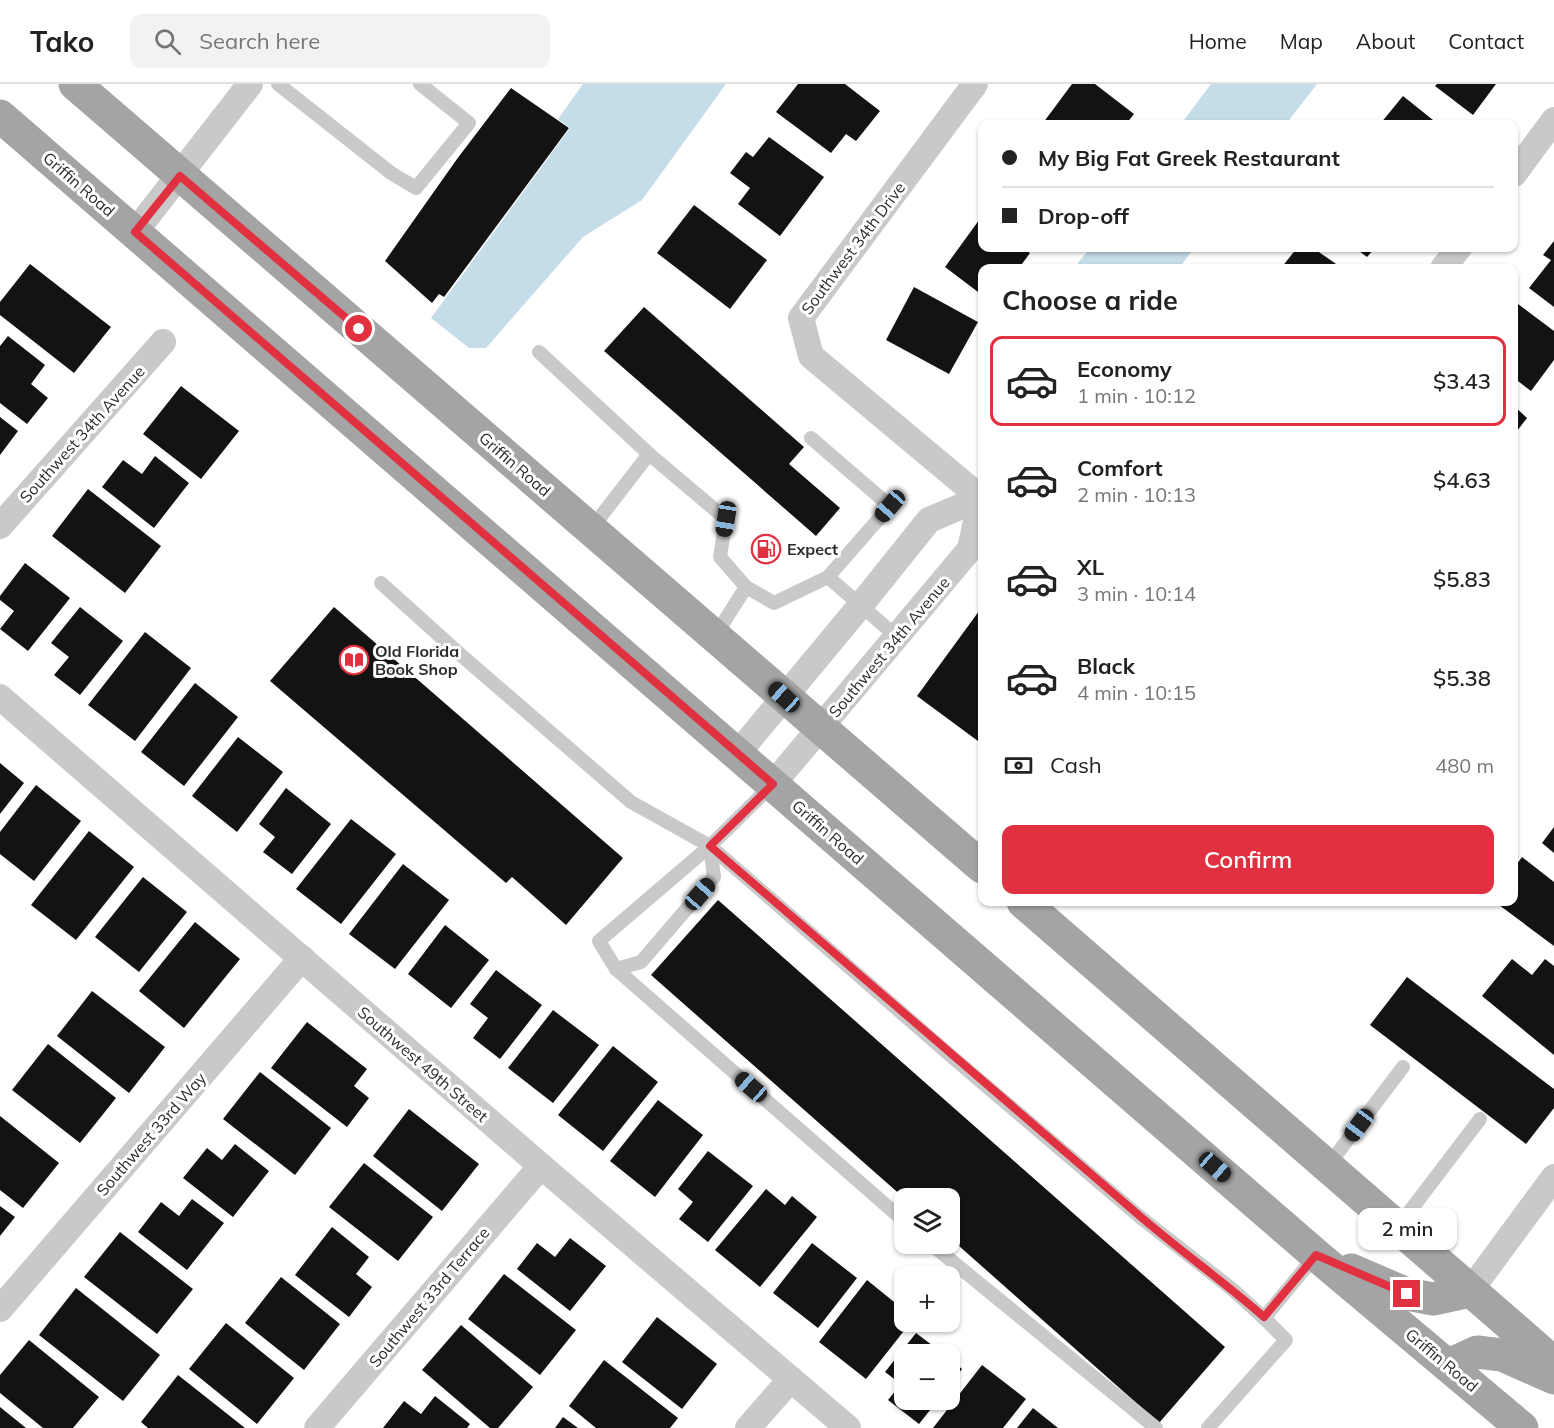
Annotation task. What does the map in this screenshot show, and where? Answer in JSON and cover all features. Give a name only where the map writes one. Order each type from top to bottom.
[{"type":"main road","name":"Griffin Road","points":[[75,84],[820,729],[978,860]]},
{"type":"main road","name":"Griffin Road","points":[[0,116],[1316,1255],[1522,1428]]},
{"type":"main road","points":[[1028,906],[1554,1363]]},
{"type":"main road","points":[[1316,1255],[1407,1294],[1433,1299],[1470,1291]]},
{"type":"main road","points":[[1449,1365],[1477,1352],[1502,1355],[1554,1378]]},
{"type":"street","points":[[135,232],[250,84]]},
{"type":"street","name":"Southwest 34th Drive","points":[[975,84],[801,318],[811,356],[978,495]]},
{"type":"street","points":[[1518,169],[1554,120]]},
{"type":"street","points":[[1446,264],[1456,252]]},
{"type":"street","name":"Southwest 34th Avenue","points":[[0,526],[163,342]]},
{"type":"street","points":[[738,753],[929,520],[978,500]]},
{"type":"street","name":"Southwest 34th Avenue","points":[[773,784],[970,549],[978,515]]},
{"type":"street","name":"Southwest 49th Street","points":[[0,697],[541,1166],[848,1428]]},
{"type":"street","name":"Southwest 33rd Way","points":[[0,1309],[302,958]]},
{"type":"street","name":"Southwest 33rd Terrace","points":[[317,1428],[541,1166]]},
{"type":"street","points":[[1470,1291],[1554,1177]]},
{"type":"street","points":[[748,1428],[791,1379]]},
{"type":"lane","points":[[278,84],[391,173],[416,188],[469,123],[420,84]]},
{"type":"lane","points":[[539,352],[649,454],[726,519],[720,557],[746,587],[774,603],[828,577],[890,506],[812,438]]},
{"type":"lane","points":[[591,529],[649,454]]},
{"type":"lane","points":[[828,577],[896,636]]},
{"type":"lane","points":[[381,583],[631,802],[710,846],[1122,1202],[1264,1317],[1286,1340],[1208,1428]]},
{"type":"lane","points":[[715,636],[746,587]]},
{"type":"lane","points":[[773,784],[710,846],[598,941],[616,969],[894,1212]]},
{"type":"lane","points":[[616,969],[641,962],[714,877],[710,846]]},
{"type":"lane","points":[[1328,1167],[1403,1067]]},
{"type":"lane","points":[[1397,1228],[1480,1119]]},
{"type":"lane","points":[[943,1254],[1156,1428]]},
{"type":"lane","points":[[1264,1317],[1316,1255]]},
{"type":"water","points":[[583,84],[726,84],[642,200],[583,237],[486,348],[469,348],[431,318],[570,128],[558,119]]},
{"type":"water","points":[[1211,84],[1317,84],[1289,120],[1184,120]]},
{"type":"water","points":[[1087,252],[1191,252],[1182,264],[1077,264]]},
{"type":"building","points":[[798,84],[845,84],[880,111],[856,141],[846,134],[831,153],[776,112]]},
{"type":"building","points":[[1072,84],[1095,84],[1134,114],[1129,120],[1045,120]]},
{"type":"building","points":[[1437,84],[1496,84],[1473,115],[1435,86]]},
{"type":"building","points":[[511,88],[569,128],[444,297],[439,294],[432,303],[385,261],[457,159]]},
{"type":"building","points":[[1403,96],[1433,120],[1383,120]]},
{"type":"building","points":[[769,137],[824,177],[780,236],[738,204],[750,188],[730,173],[746,152],[753,157]]},
{"type":"building","points":[[694,205],[767,260],[730,309],[657,253]]},
{"type":"building","points":[[978,222],[978,252],[1030,253],[1022,264],[978,264],[978,292],[945,267]]},
{"type":"building","points":[[1554,241],[1554,307],[1529,288],[1551,260],[1543,255]]},
{"type":"building","points":[[1294,252],[1319,252],[1336,264],[1284,264]]},
{"type":"building","points":[[1360,252],[1371,252],[1367,257]]},
{"type":"building","points":[[30,264],[111,327],[74,373],[0,315],[0,302]]},
{"type":"building","points":[[914,287],[978,322],[949,374],[886,340]]},
{"type":"building","points":[[1518,304],[1554,331],[1554,360],[1531,391],[1518,381]]},
{"type":"building","points":[[644,307],[804,447],[789,464],[840,508],[816,536],[604,351]]},
{"type":"building","points":[[8,336],[45,365],[31,384],[48,398],[27,424],[0,403],[0,346]]},
{"type":"building","points":[[181,386],[239,431],[201,479],[143,434]]},
{"type":"building","points":[[1518,410],[1527,418],[1518,430]]},
{"type":"building","points":[[0,417],[18,431],[0,455]]},
{"type":"building","points":[[155,456],[189,483],[154,528],[102,487],[123,460],[142,474]]},
{"type":"building","points":[[88,489],[161,546],[125,593],[52,536]]},
{"type":"building","points":[[25,563],[70,598],[28,651],[0,629],[14,611],[0,600],[0,596]]},
{"type":"building","points":[[80,607],[123,641],[80,695],[54,675],[69,657],[51,643]]},
{"type":"building","points":[[334,607],[623,858],[566,925],[512,877],[506,883],[270,681]]},
{"type":"building","points":[[978,612],[978,741],[917,696]]},
{"type":"building","points":[[145,632],[191,668],[135,741],[88,705]]},
{"type":"building","points":[[195,683],[238,717],[184,786],[141,752]]},
{"type":"building","points":[[238,737],[283,772],[237,832],[192,796]]},
{"type":"building","points":[[0,763],[24,783],[0,814]]},
{"type":"building","points":[[36,785],[81,821],[34,881],[0,854],[0,832]]},
{"type":"building","points":[[286,788],[331,824],[292,874],[263,852],[275,837],[259,824]]},
{"type":"building","points":[[351,819],[396,854],[341,924],[296,889]]},
{"type":"building","points":[[1554,827],[1554,853],[1542,843]]},
{"type":"building","points":[[89,831],[134,867],[76,940],[31,905]]},
{"type":"building","points":[[1522,857],[1554,882],[1554,946],[1500,906],[1518,906],[1518,862]]},
{"type":"building","points":[[403,864],[449,900],[395,969],[349,934]]},
{"type":"building","points":[[143,877],[187,912],[139,972],[95,937]]},
{"type":"building","points":[[718,900],[1225,1347],[1159,1423],[960,1247],[960,1188],[894,1189],[651,975]]},
{"type":"building","points":[[195,922],[240,959],[184,1028],[139,991]]},
{"type":"building","points":[[445,925],[489,960],[451,1008],[408,974]]},
{"type":"building","points":[[1512,959],[1532,975],[1545,959],[1554,966],[1554,1055],[1482,996]]},
{"type":"building","points":[[496,970],[542,1005],[500,1059],[473,1038],[488,1018],[470,1004]]},
{"type":"building","points":[[1407,977],[1554,1089],[1554,1108],[1526,1144],[1370,1025]]},
{"type":"building","points":[[92,991],[165,1047],[129,1093],[57,1036]]},
{"type":"building","points":[[553,1010],[599,1045],[553,1103],[508,1068]]},
{"type":"building","points":[[307,1022],[367,1069],[354,1086],[369,1098],[347,1127],[271,1068]]},
{"type":"building","points":[[48,1044],[116,1098],[80,1143],[12,1090]]},
{"type":"building","points":[[613,1046],[658,1082],[603,1151],[558,1115]]},
{"type":"building","points":[[260,1072],[331,1128],[295,1175],[223,1119]]},
{"type":"building","points":[[658,1100],[703,1135],[655,1197],[610,1161]]},
{"type":"building","points":[[409,1109],[479,1164],[442,1211],[373,1156]]},
{"type":"building","points":[[0,1116],[59,1163],[23,1208],[0,1190]]},
{"type":"building","points":[[235,1144],[269,1171],[233,1217],[183,1178],[207,1148],[222,1160]]},
{"type":"building","points":[[708,1151],[753,1186],[708,1242],[679,1219],[693,1202],[678,1189]]},
{"type":"building","points":[[364,1163],[433,1217],[398,1261],[329,1207]]},
{"type":"building","points":[[766,1189],[785,1205],[792,1196],[817,1217],[760,1287],[715,1250]]},
{"type":"building","points":[[192,1199],[224,1223],[187,1270],[138,1232],[161,1202],[179,1216]]},
{"type":"building","points":[[0,1206],[15,1217],[0,1236]]},
{"type":"building","points":[[332,1227],[369,1257],[356,1274],[372,1287],[349,1317],[295,1275]]},
{"type":"building","points":[[120,1232],[193,1289],[157,1334],[84,1277]]},
{"type":"building","points":[[570,1238],[606,1266],[570,1311],[517,1269],[537,1243],[555,1257]]},
{"type":"building","points":[[812,1243],[857,1278],[818,1328],[773,1293]]},
{"type":"building","points":[[504,1274],[576,1330],[540,1375],[468,1319]]},
{"type":"building","points":[[281,1277],[340,1324],[304,1370],[245,1323]]},
{"type":"building","points":[[867,1280],[894,1302],[894,1332],[903,1332],[866,1379],[819,1342]]},
{"type":"building","points":[[76,1288],[160,1355],[123,1401],[39,1335]]},
{"type":"building","points":[[657,1317],[717,1364],[682,1409],[622,1362]]},
{"type":"building","points":[[226,1323],[294,1378],[257,1424],[189,1369]]},
{"type":"building","points":[[461,1325],[533,1387],[498,1428],[490,1428],[422,1370]]},
{"type":"building","points":[[916,1333],[931,1344],[907,1344]]},
{"type":"building","points":[[29,1340],[99,1397],[73,1428],[43,1428],[0,1393],[0,1375]]},
{"type":"building","points":[[604,1360],[678,1418],[670,1428],[596,1428],[569,1406]]},
{"type":"building","points":[[894,1361],[894,1379],[885,1372]]},
{"type":"building","points":[[982,1365],[1026,1399],[1003,1428],[933,1428],[947,1410],[960,1410],[960,1393]]},
{"type":"building","points":[[178,1375],[245,1428],[148,1428],[141,1422]]},
{"type":"building","points":[[894,1393],[894,1405],[888,1400]]},
{"type":"building","points":[[435,1396],[470,1424],[467,1428],[383,1428],[404,1401],[421,1414]]},
{"type":"building","points":[[0,1407],[26,1428],[0,1428]]},
{"type":"building","points":[[1033,1408],[1058,1428],[1017,1428]]},
{"type":"building","points":[[901,1410],[930,1410],[919,1424]]},
{"type":"building","points":[[563,1417],[578,1428],[555,1428]]},
{"type":"place","name":"Expect","points":[[766,549]]},
{"type":"place","name":"Old Florida Book Shop","points":[[354,660]]},
{"type":"route","points":[[359,329],[180,176],[135,232],[773,784],[710,846],[1140,1217],[1264,1317],[1316,1255],[1407,1294]]}]
